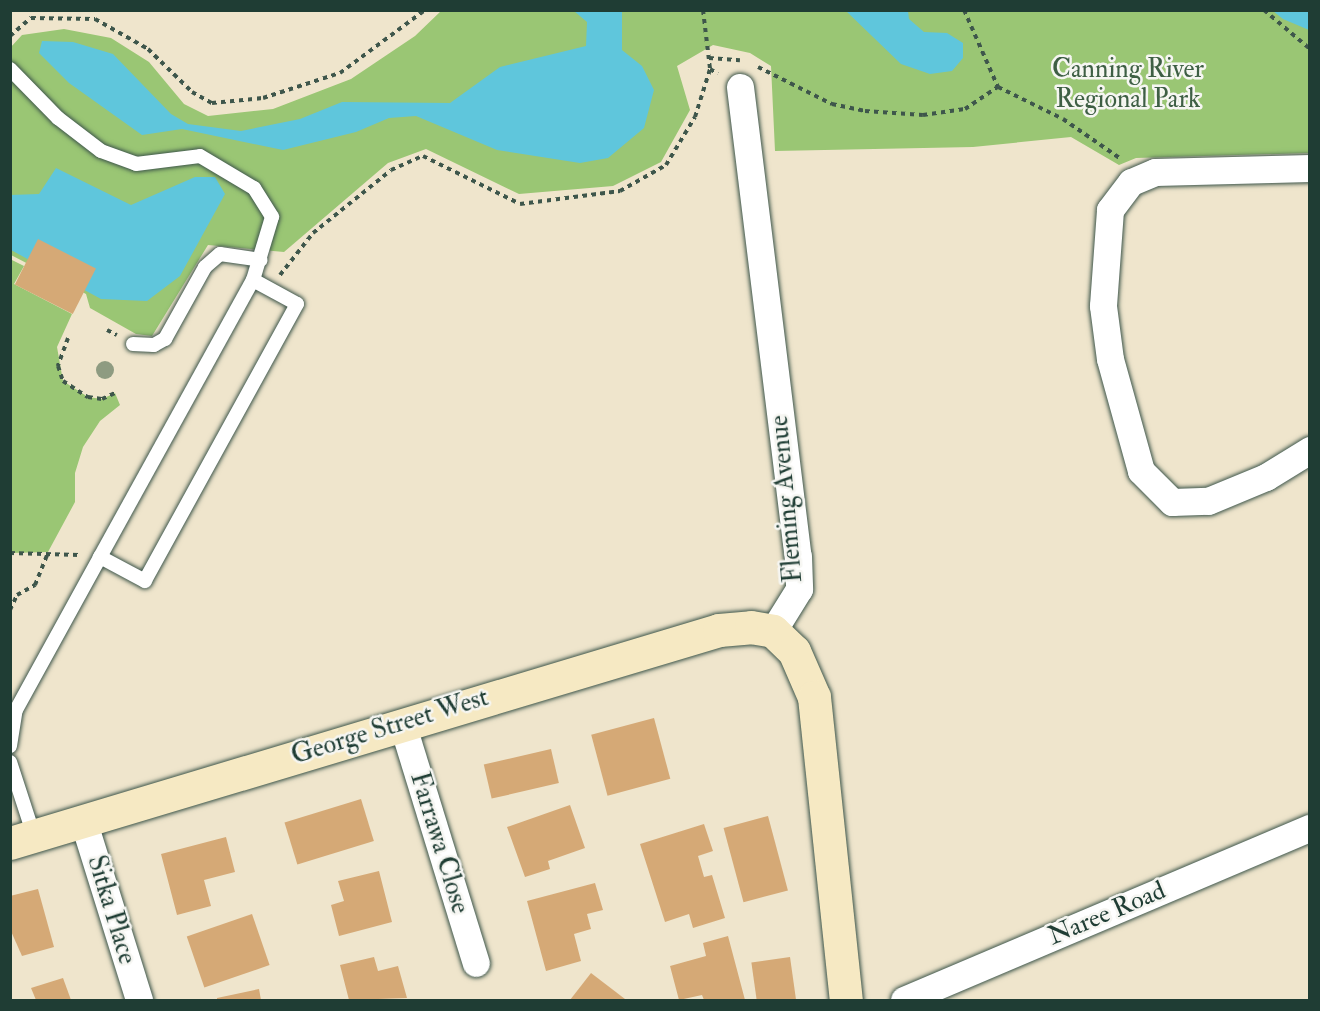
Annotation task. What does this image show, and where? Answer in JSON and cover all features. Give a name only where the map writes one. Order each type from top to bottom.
[{"type":"street","name":"Fleming Avenue","points":[[740,87],[798,556],[799,589],[773,631]]},
{"type":"street","points":[[1310,168],[1155,172],[1131,182],[1110,210],[1103,306],[1110,359],[1141,471],[1172,502],[1208,501],[1266,477],[1310,450]]},
{"type":"street","name":"George Street West","points":[[22,840],[402,723],[719,630],[746,626],[773,631]]},
{"type":"street","points":[[773,631],[794,651],[814,697],[846,1000]]},
{"type":"street","name":"Farrawa Close","points":[[402,723],[476,963]]},
{"type":"street","name":"Sitka Place","points":[[83,820],[139,1000]]},
{"type":"street","name":"Naree Road","points":[[904,1000],[1310,828]]},
{"type":"lane","points":[[10,69],[58,118],[101,151],[136,164],[200,156],[254,188],[272,217],[261,260],[253,280],[16,710],[10,746]]},
{"type":"lane","points":[[133,344],[154,345],[165,339],[205,267],[220,254],[261,260]]},
{"type":"lane","points":[[100,557],[145,580],[297,304],[253,280]]},
{"type":"lane","points":[[10,762],[22,840]]},
{"type":"path","points":[[10,36],[31,18],[95,19],[148,49],[192,92],[212,103],[263,98],[340,73],[425,10]]},
{"type":"path","points":[[272,291],[287,262],[313,232],[391,170],[423,156],[520,204],[620,191],[666,165],[695,117],[710,69],[703,10]]},
{"type":"path","points":[[964,10],[998,87],[1101,141],[1120,158],[1131,182]]},
{"type":"path","points":[[1264,10],[1310,49]]},
{"type":"path","points":[[709,58],[726,55],[832,104],[865,111],[923,115],[964,109],[998,87]]},
{"type":"path","points":[[710,69],[740,87]]},
{"type":"path","points":[[68,338],[58,366],[63,381],[88,397],[102,399],[115,393]]},
{"type":"path","points":[[10,553],[48,552],[100,557]]},
{"type":"path","points":[[10,610],[17,595],[35,585],[48,552]]},
{"type":"green space","name":"Canning River Regional Park","points":[[441,11],[1309,11],[1309,153],[1136,158],[1119,165],[1071,137],[973,147],[775,151],[771,66],[750,53],[713,45],[677,66],[690,110],[661,162],[613,186],[519,194],[426,149],[388,163],[284,252],[208,245],[152,336],[136,334],[90,308],[86,294],[11,255],[10,48],[22,35],[64,29],[111,38],[149,62],[184,104],[208,116],[273,109],[351,79],[415,36]]},
{"type":"green space","points":[[10,259],[24,266],[14,284],[72,314],[57,347],[63,381],[88,397],[102,399],[115,393],[120,405],[100,421],[83,447],[75,473],[75,502],[48,552],[11,553]]},
{"type":"water","points":[[574,11],[622,11],[622,50],[642,66],[654,90],[644,128],[608,158],[580,163],[497,150],[416,116],[389,118],[356,132],[283,150],[182,129],[142,135],[69,83],[39,53],[42,41],[73,42],[113,54],[171,114],[188,124],[241,131],[300,119],[342,102],[450,103],[500,67],[586,46],[587,22]]},
{"type":"water","points":[[846,11],[908,11],[909,19],[924,32],[947,33],[963,43],[963,58],[952,71],[930,74],[901,64]]},
{"type":"water","points":[[1273,11],[1309,11],[1309,30],[1283,19]]},
{"type":"water","points":[[56,168],[131,205],[195,177],[215,177],[225,194],[180,276],[147,301],[101,299],[11,250],[10,195],[39,194]]},
{"type":"building","points":[[38,239],[96,269],[73,314],[15,284]]},
{"type":"building","points":[[654,718],[670,779],[608,796],[591,735]]},
{"type":"building","points":[[551,749],[559,783],[492,799],[484,765]]},
{"type":"building","points":[[361,799],[374,841],[297,864],[284,822]]},
{"type":"building","points":[[570,805],[585,848],[548,861],[550,869],[525,877],[507,827]]},
{"type":"building","points":[[768,816],[788,890],[743,902],[724,828]]},
{"type":"building","points":[[704,824],[713,851],[698,856],[704,877],[712,875],[725,918],[693,928],[689,914],[665,922],[640,844]]},
{"type":"building","points":[[226,837],[235,872],[204,880],[211,906],[177,915],[161,854]]},
{"type":"building","points":[[379,871],[392,922],[339,936],[331,905],[344,901],[338,881]]},
{"type":"building","points":[[595,883],[603,910],[587,914],[591,929],[574,934],[581,961],[546,971],[527,901]]},
{"type":"building","points":[[38,889],[54,947],[22,956],[10,929],[10,896]]},
{"type":"building","points":[[252,914],[270,965],[204,988],[187,936]]},
{"type":"building","points":[[728,936],[745,1000],[704,1000],[702,995],[679,1000],[670,966],[706,956],[703,943]]},
{"type":"building","points":[[374,957],[378,971],[398,966],[407,998],[349,1000],[340,965]]},
{"type":"building","points":[[790,957],[796,1000],[757,1000],[751,962]]},
{"type":"building","points":[[591,973],[625,999],[570,1000]]},
{"type":"building","points":[[63,978],[71,1000],[36,1000],[31,988]]},
{"type":"building","points":[[259,989],[261,1000],[217,1000],[217,998]]}]
